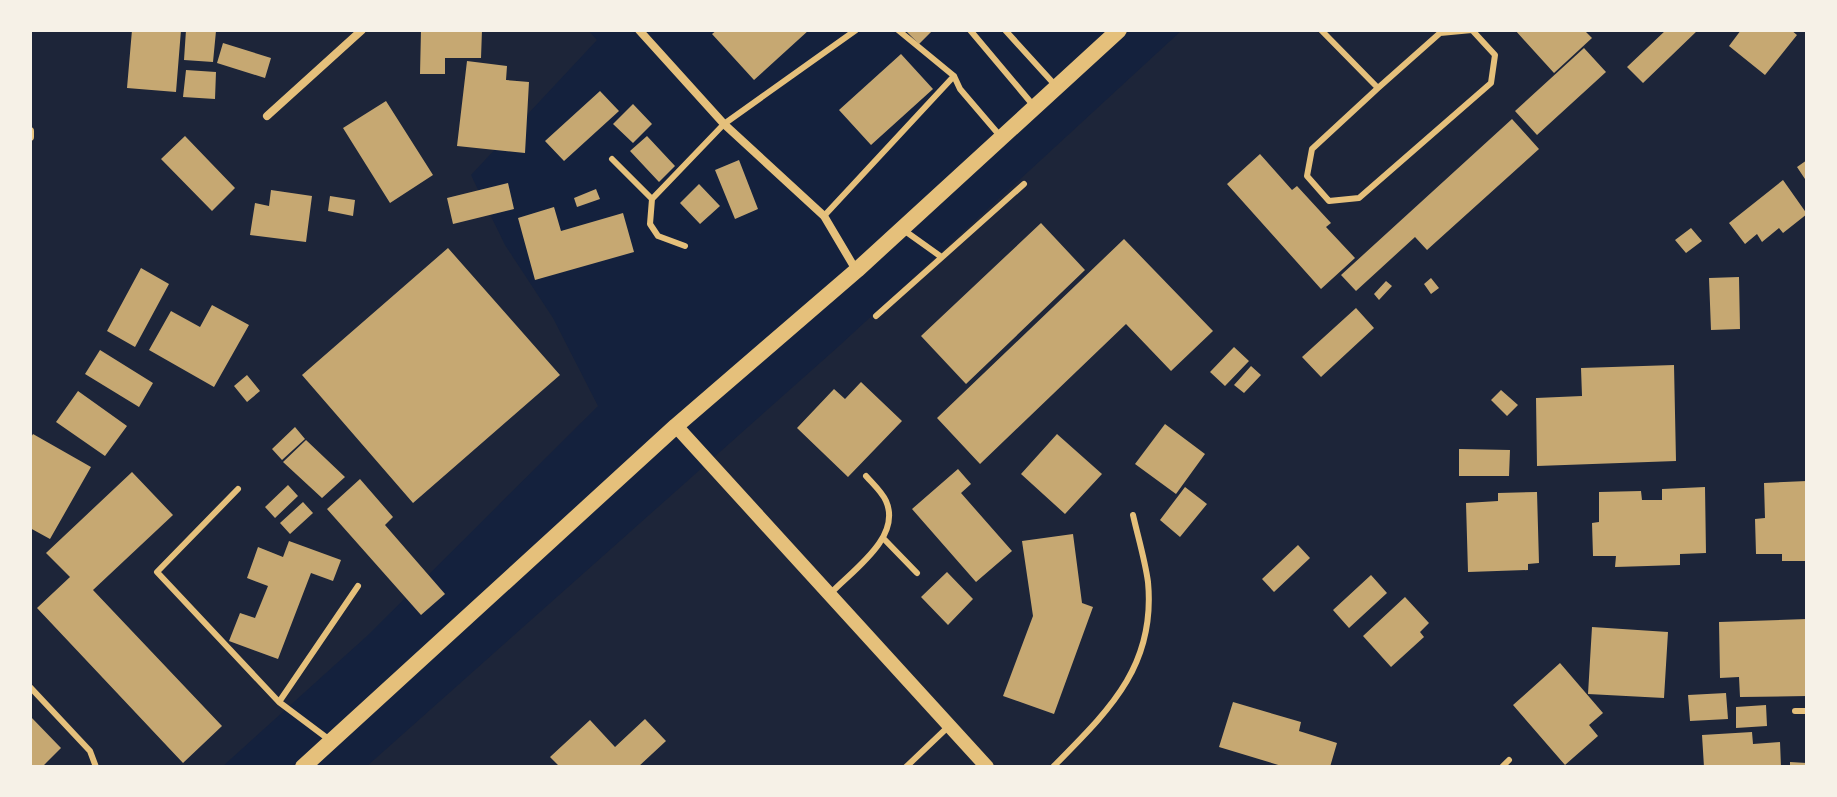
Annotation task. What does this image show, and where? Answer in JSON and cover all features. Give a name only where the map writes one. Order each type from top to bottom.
[{"type":"main road","points":[[303,767],[676,426],[857,270],[1119,30]]},
{"type":"street","points":[[267,116],[362,30]]},
{"type":"street","points":[[639,30],[724,124],[824,216],[857,270]]},
{"type":"street","points":[[676,426],[987,767]]},
{"type":"lane","points":[[685,246],[658,236],[650,224],[652,199],[724,124],[856,30]]},
{"type":"lane","points":[[898,30],[954,76],[960,89],[1002,138]]},
{"type":"lane","points":[[970,30],[1036,108]]},
{"type":"lane","points":[[1005,30],[1058,87]]},
{"type":"lane","points":[[1321,30],[1378,88]]},
{"type":"lane","points":[[1472,30],[1495,55],[1491,83],[1359,198],[1329,201],[1307,176],[1312,149],[1378,88],[1440,33],[1472,30]]},
{"type":"lane","points":[[824,216],[954,76]]},
{"type":"lane","points":[[612,159],[652,199]]},
{"type":"lane","points":[[876,316],[1024,184]]},
{"type":"lane","points":[[902,229],[940,256]]},
{"type":"lane","points":[[831,593],[884,539],[890,514],[886,499],[866,476]]},
{"type":"lane","points":[[238,489],[157,572],[279,702],[331,741]]},
{"type":"lane","points":[[1053,767],[1109,710],[1132,675],[1144,647],[1148,583],[1133,515]]},
{"type":"lane","points":[[884,539],[917,573]]},
{"type":"lane","points":[[279,702],[358,586]]},
{"type":"lane","points":[[30,687],[90,751],[96,767]]},
{"type":"lane","points":[[1795,711],[1807,711]]},
{"type":"lane","points":[[906,767],[949,726]]},
{"type":"lane","points":[[1502,767],[1509,760]]},
{"type":"shaded area","points":[[30,30],[588,30],[597,40],[471,175],[505,245],[553,318],[598,406],[367,636],[222,767],[30,767]]},
{"type":"shaded area","points":[[1182,30],[1807,30],[1807,767],[366,767],[839,346]]},
{"type":"building","points":[[132,30],[181,30],[176,92],[127,88]]},
{"type":"building","points":[[186,30],[216,31],[213,62],[184,60]]},
{"type":"building","points":[[421,30],[482,30],[481,58],[445,58],[445,74],[420,74]]},
{"type":"building","points":[[717,30],[809,30],[754,80],[712,34]]},
{"type":"building","points":[[905,30],[933,30],[919,44]]},
{"type":"building","points":[[1515,30],[1584,30],[1592,38],[1554,73]]},
{"type":"building","points":[[1666,30],[1698,30],[1643,83],[1627,67]]},
{"type":"building","points":[[1741,30],[1791,30],[1797,35],[1765,75],[1729,46]]},
{"type":"building","points":[[223,43],[271,58],[265,78],[217,63]]},
{"type":"building","points":[[1584,48],[1606,72],[1537,135],[1515,111]]},
{"type":"building","points":[[901,54],[933,89],[871,145],[839,110]]},
{"type":"building","points":[[467,61],[507,66],[506,80],[529,82],[525,153],[457,146]]},
{"type":"building","points":[[186,70],[216,72],[215,99],[183,97]]},
{"type":"building","points":[[600,91],[619,111],[564,161],[545,141]]},
{"type":"building","points":[[386,101],[433,175],[390,203],[343,128]]},
{"type":"building","points":[[633,104],[652,124],[633,143],[613,124]]},
{"type":"building","points":[[1512,119],[1539,149],[1427,250],[1415,237],[1356,291],[1341,275]]},
{"type":"building","points":[[185,136],[235,188],[212,211],[161,159]]},
{"type":"building","points":[[647,136],[675,166],[659,182],[630,151]]},
{"type":"building","points":[[1260,154],[1292,190],[1297,186],[1331,223],[1326,227],[1355,258],[1321,289],[1227,184]]},
{"type":"building","points":[[739,160],[758,209],[735,219],[715,170]]},
{"type":"building","points":[[1807,160],[1807,182],[1797,167]]},
{"type":"building","points":[[1783,180],[1807,214],[1783,233],[1779,228],[1762,242],[1757,234],[1745,244],[1729,223]]},
{"type":"building","points":[[508,183],[514,209],[453,224],[447,198]]},
{"type":"building","points":[[699,184],[720,206],[700,224],[680,203]]},
{"type":"building","points":[[596,189],[600,199],[577,207],[574,198]]},
{"type":"building","points":[[271,190],[312,196],[306,242],[250,235],[255,203],[269,206]]},
{"type":"building","points":[[330,196],[355,200],[353,216],[328,211]]},
{"type":"building","points":[[554,207],[561,231],[623,213],[634,252],[535,280],[518,218]]},
{"type":"building","points":[[1041,223],[1085,270],[966,384],[921,336]]},
{"type":"building","points":[[1691,228],[1702,241],[1686,253],[1675,240]]},
{"type":"building","points":[[1124,239],[1213,331],[1171,371],[1126,324],[980,464],[937,418]]},
{"type":"building","points":[[448,248],[560,375],[413,503],[302,375]]},
{"type":"building","points":[[141,268],[169,284],[135,347],[107,331]]},
{"type":"building","points":[[1739,277],[1740,329],[1711,330],[1709,278]]},
{"type":"building","points":[[1431,278],[1439,288],[1431,294],[1424,284]]},
{"type":"building","points":[[1386,281],[1392,286],[1379,300],[1374,294]]},
{"type":"building","points":[[212,305],[249,325],[214,387],[149,350],[171,311],[200,327]]},
{"type":"building","points":[[1356,308],[1374,328],[1321,377],[1302,357]]},
{"type":"building","points":[[1234,347],[1249,361],[1225,386],[1210,372]]},
{"type":"building","points":[[100,350],[153,383],[139,407],[85,374]]},
{"type":"building","points":[[1674,365],[1676,461],[1537,466],[1536,398],[1582,396],[1581,368]]},
{"type":"building","points":[[1251,366],[1261,375],[1244,393],[1234,385]]},
{"type":"building","points":[[247,375],[260,391],[247,402],[234,386]]},
{"type":"building","points":[[861,382],[902,421],[848,477],[797,428],[834,389],[845,399]]},
{"type":"building","points":[[1501,390],[1518,405],[1507,416],[1491,400]]},
{"type":"building","points":[[78,391],[127,426],[105,456],[56,422]]},
{"type":"building","points":[[1165,424],[1205,454],[1176,494],[1135,464]]},
{"type":"building","points":[[295,427],[305,439],[282,460],[272,449]]},
{"type":"building","points":[[33,434],[91,467],[50,539],[30,528],[30,439]]},
{"type":"building","points":[[1057,434],[1102,474],[1065,514],[1021,474]]},
{"type":"building","points":[[306,440],[345,477],[322,498],[283,462]]},
{"type":"building","points":[[1459,449],[1510,450],[1509,476],[1459,476]]},
{"type":"building","points":[[958,469],[971,484],[961,493],[1012,551],[976,582],[912,509]]},
{"type":"building","points":[[132,472],[173,515],[93,590],[222,726],[183,763],[37,608],[70,577],[46,553]]},
{"type":"building","points":[[360,479],[393,517],[385,525],[445,594],[421,615],[327,509]]},
{"type":"building","points":[[1807,481],[1807,561],[1782,561],[1782,554],[1756,554],[1755,519],[1765,518],[1764,483]]},
{"type":"building","points":[[288,485],[298,496],[275,518],[265,507]]},
{"type":"building","points":[[1185,487],[1207,504],[1180,537],[1160,520]]},
{"type":"building","points":[[1705,487],[1706,553],[1680,554],[1680,565],[1615,567],[1616,556],[1593,556],[1592,523],[1599,522],[1599,492],[1641,491],[1642,500],[1662,500],[1662,489]]},
{"type":"building","points":[[1537,492],[1539,563],[1528,564],[1528,570],[1468,572],[1466,503],[1498,501],[1498,493]]},
{"type":"building","points":[[303,502],[313,513],[290,534],[280,523]]},
{"type":"building","points":[[1073,534],[1082,603],[1093,607],[1054,714],[1003,696],[1033,616],[1022,541]]},
{"type":"building","points":[[289,541],[341,560],[333,581],[311,573],[278,659],[229,641],[240,613],[255,618],[268,586],[247,578],[258,547],[283,557]]},
{"type":"building","points":[[1298,545],[1310,558],[1274,592],[1262,579]]},
{"type":"building","points":[[947,572],[973,599],[948,625],[921,597]]},
{"type":"building","points":[[1371,575],[1387,593],[1349,628],[1333,610]]},
{"type":"building","points":[[1405,597],[1429,623],[1420,632],[1424,637],[1391,667],[1363,636]]},
{"type":"building","points":[[1807,619],[1807,696],[1740,697],[1739,677],[1720,678],[1719,622]]},
{"type":"building","points":[[1592,627],[1668,632],[1664,698],[1588,694]]},
{"type":"building","points":[[1560,663],[1603,713],[1589,725],[1598,736],[1565,765],[1513,705]]},
{"type":"building","points":[[1726,693],[1728,719],[1690,721],[1688,695]]},
{"type":"building","points":[[1233,702],[1301,722],[1299,731],[1337,743],[1330,767],[1285,767],[1219,747]]},
{"type":"building","points":[[1766,705],[1767,726],[1736,728],[1736,707]]},
{"type":"building","points":[[30,716],[61,748],[42,767],[30,767]]},
{"type":"building","points":[[645,719],[666,741],[638,767],[560,767],[550,757],[590,720],[615,747]]},
{"type":"building","points":[[1752,732],[1753,744],[1780,742],[1781,767],[1704,767],[1702,735]]},
{"type":"building","points":[[1790,762],[1807,763],[1807,767],[1790,767]]}]
